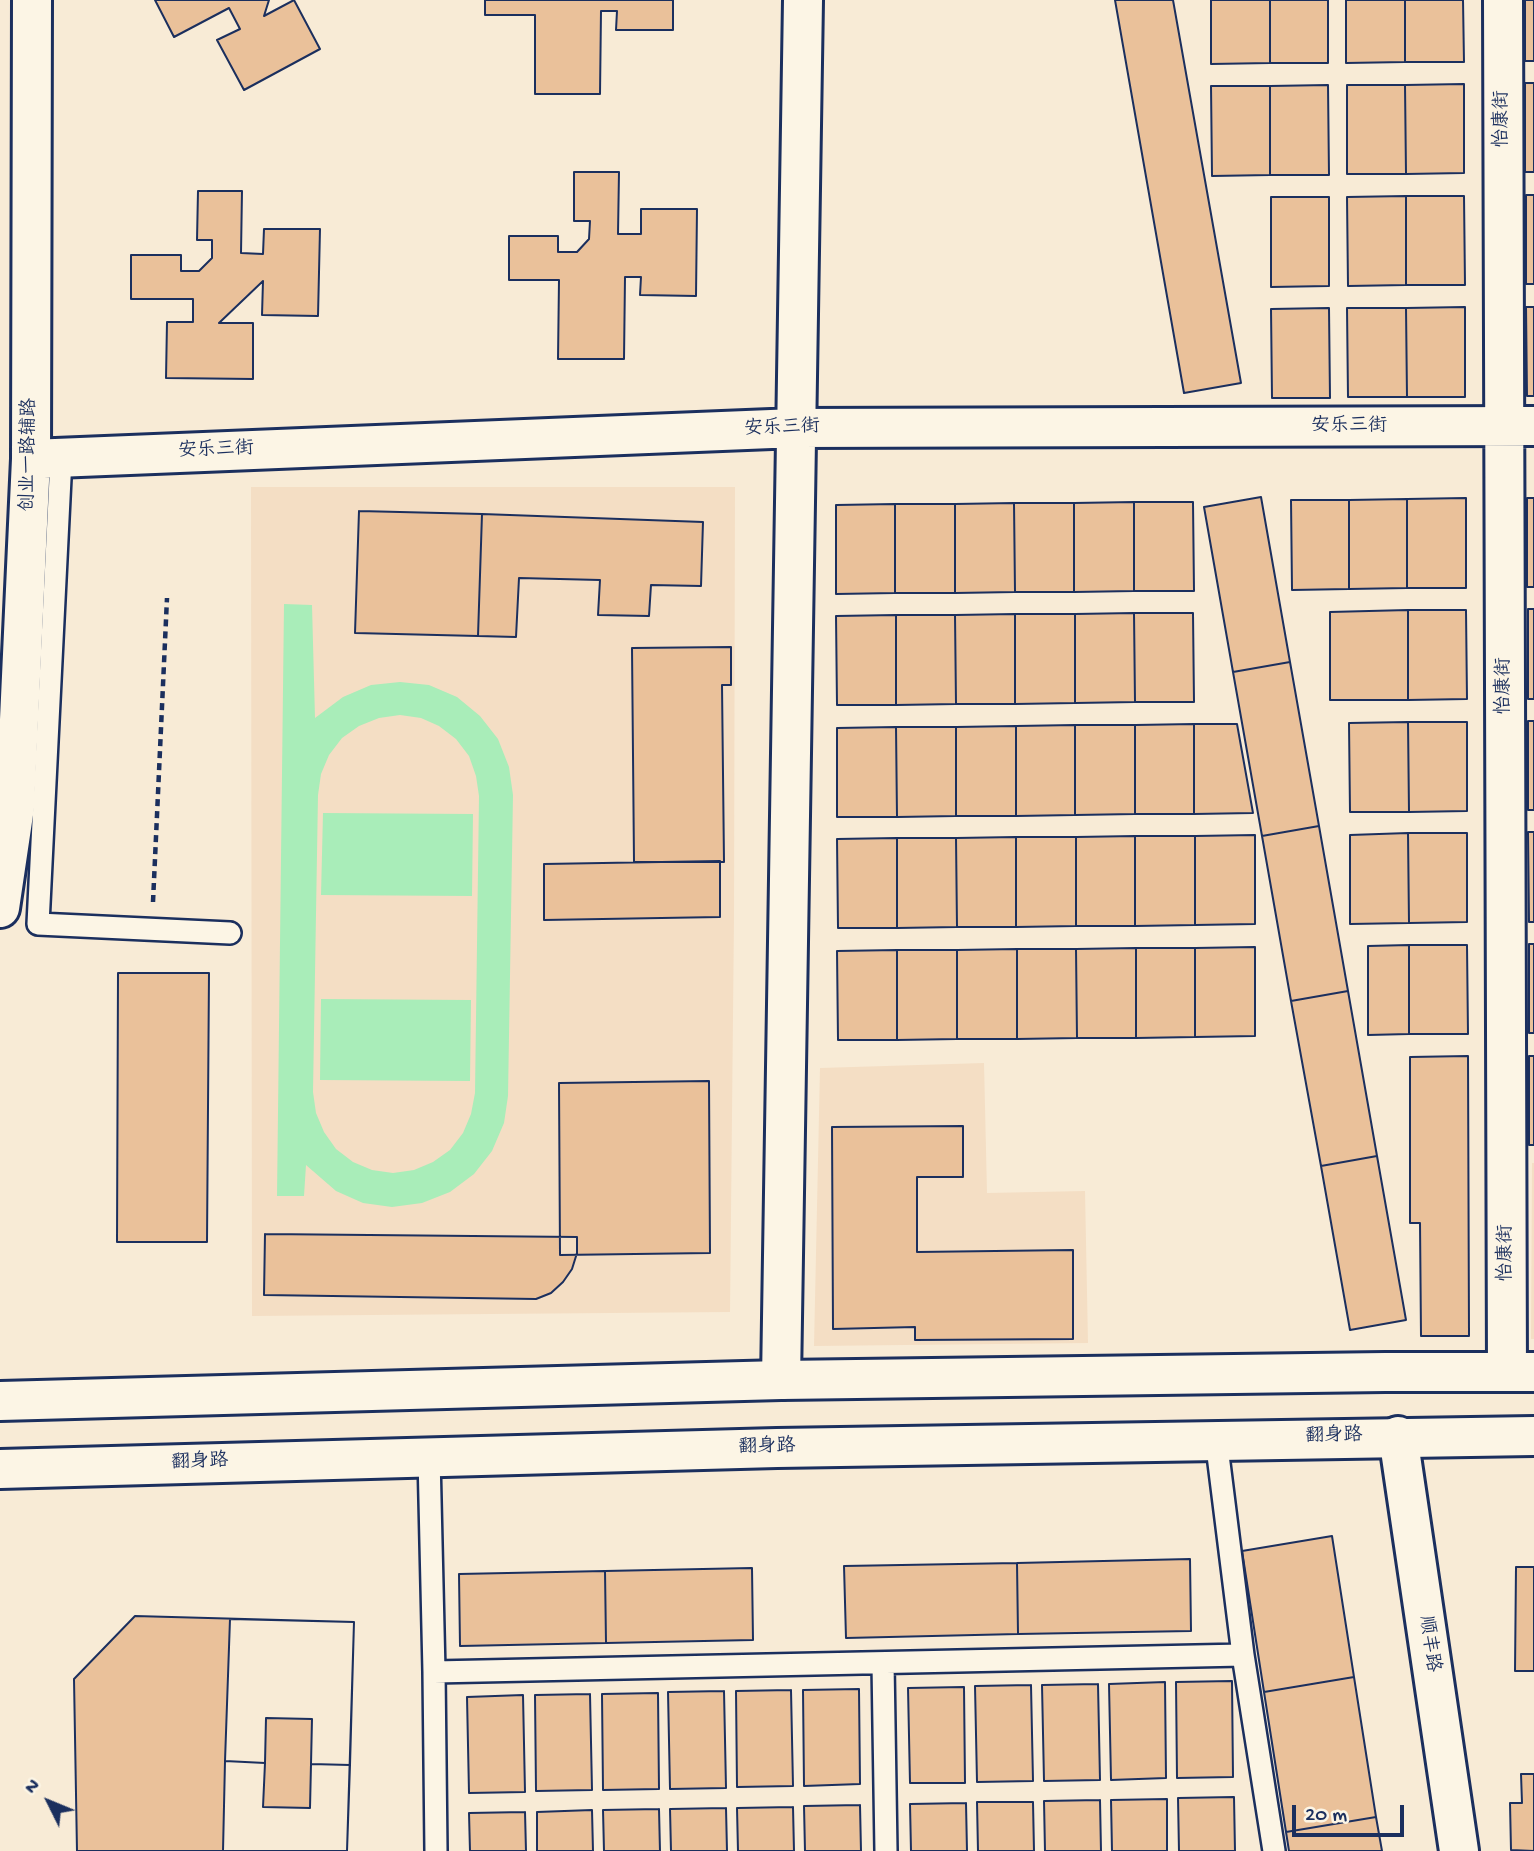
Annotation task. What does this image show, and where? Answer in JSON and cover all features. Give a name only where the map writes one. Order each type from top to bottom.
[{"type":"street","name":"创业一路辅路","points":[[0,908],[15,807],[46,458],[32,0]]},
{"type":"street","points":[[781,1380],[803,0]]},
{"type":"street","name":"怡康街","points":[[1503,0],[1519,426],[1521,1372]]},
{"type":"street","name":"安乐三街","points":[[46,458],[796,428],[1519,426]]},
{"type":"street","points":[[0,1401],[781,1380],[1521,1372]]},
{"type":"street","name":"翻身路","points":[[0,1469],[1398,1436],[1534,1436]]},
{"type":"street","name":"顺丰路","points":[[1398,1436],[1459,1851]]},
{"type":"lane","points":[[46,458],[38,924],[230,933]]},
{"type":"lane","points":[[1216,1440],[1243,1655],[1274,1851]]},
{"type":"lane","points":[[429,1457],[436,1851]]},
{"type":"lane","points":[[433,1672],[1243,1655]]},
{"type":"lane","points":[[883,1662],[886,1851]]},
{"type":"path","points":[[152,929],[167,598]]},
{"type":"shaded area","points":[[251,487],[735,487],[730,1312],[252,1316]]},
{"type":"shaded area","points":[[984,1063],[987,1193],[1085,1191],[1088,1343],[814,1346],[820,1068]]},
{"type":"shaded area","points":[[1534,1163],[1534,1339],[1531,1339]]},
{"type":"green space","points":[[284,604],[312,605],[315,718],[343,697],[371,685],[400,682],[429,685],[457,697],[480,716],[498,739],[509,767],[513,795],[508,1096],[504,1123],[492,1151],[474,1174],[450,1192],[422,1203],[392,1207],[363,1203],[336,1191],[306,1165],[304,1196],[277,1196]],"holes":[[[400,715],[421,718],[439,726],[456,739],[469,756],[479,796],[475,1093],[471,1114],[463,1133],[450,1150],[433,1162],[414,1170],[393,1173],[372,1170],[353,1162],[336,1149],[324,1132],[316,1113],[313,1092],[318,795],[321,774],[329,755],[342,738],[359,726],[379,718]]]},
{"type":"green space","points":[[323,813],[473,814],[472,896],[321,895]]},
{"type":"green space","points":[[321,999],[471,1000],[470,1081],[320,1080]]},
{"type":"building","points":[[155,0],[269,0],[264,16],[294,0],[320,49],[244,90],[217,40],[240,29],[229,8],[174,37]]},
{"type":"building","points":[[485,0],[673,0],[673,30],[616,30],[617,11],[601,11],[600,94],[535,94],[535,15],[485,15]]},
{"type":"building","points":[[1115,0],[1173,0],[1241,383],[1184,393]]},
{"type":"building","points":[[1211,0],[1270,0],[1270,63],[1211,64]]},
{"type":"building","points":[[1270,0],[1328,0],[1328,63],[1270,63]]},
{"type":"building","points":[[1346,0],[1405,0],[1405,62],[1346,63]]},
{"type":"building","points":[[1405,0],[1463,0],[1464,62],[1405,62]]},
{"type":"building","points":[[1525,0],[1534,0],[1534,61],[1525,61]]},
{"type":"building","points":[[1525,83],[1534,83],[1534,172],[1525,172]]},
{"type":"building","points":[[1464,84],[1464,173],[1406,174],[1405,85]]},
{"type":"building","points":[[1328,85],[1329,175],[1270,175],[1270,86]]},
{"type":"building","points":[[1347,85],[1405,85],[1406,174],[1347,174]]},
{"type":"building","points":[[1211,86],[1270,86],[1270,175],[1212,176]]},
{"type":"building","points":[[574,172],[619,172],[618,234],[641,234],[641,209],[697,209],[696,296],[640,295],[641,277],[625,277],[624,359],[558,359],[559,280],[509,280],[509,236],[558,236],[558,252],[577,252],[589,239],[590,221],[574,221]]},
{"type":"building","points":[[198,191],[242,191],[241,253],[263,254],[264,229],[320,229],[318,316],[262,315],[263,281],[219,323],[253,323],[253,379],[166,378],[167,322],[193,322],[193,299],[131,299],[131,255],[181,255],[181,271],[199,271],[212,258],[212,240],[197,240]]},
{"type":"building","points":[[1526,195],[1534,195],[1534,284],[1526,284]]},
{"type":"building","points":[[1406,196],[1464,196],[1465,285],[1406,285]]},
{"type":"building","points":[[1406,196],[1406,285],[1348,286],[1347,197]]},
{"type":"building","points":[[1271,197],[1329,197],[1329,286],[1271,287]]},
{"type":"building","points":[[1465,307],[1465,397],[1407,397],[1406,308]]},
{"type":"building","points":[[1526,307],[1534,307],[1534,396],[1527,396]]},
{"type":"building","points":[[1329,308],[1330,398],[1272,398],[1271,309]]},
{"type":"building","points":[[1347,308],[1406,308],[1407,397],[1348,397]]},
{"type":"building","points":[[1261,497],[1290,662],[1233,672],[1204,507]]},
{"type":"building","points":[[1466,498],[1466,588],[1407,588],[1407,499]]},
{"type":"building","points":[[1527,498],[1534,498],[1534,587],[1527,587]]},
{"type":"building","points":[[1407,499],[1407,588],[1349,589],[1349,500]]},
{"type":"building","points":[[1291,500],[1349,500],[1349,589],[1292,590]]},
{"type":"building","points":[[1134,502],[1193,502],[1194,591],[1134,591]]},
{"type":"building","points":[[1134,502],[1134,591],[1074,592],[1074,503]]},
{"type":"building","points":[[1014,503],[1074,503],[1074,592],[1015,592]]},
{"type":"building","points":[[1014,503],[1015,592],[955,593],[955,504]]},
{"type":"building","points":[[895,504],[955,504],[955,593],[895,593]]},
{"type":"building","points":[[895,504],[895,593],[836,594],[836,505]]},
{"type":"building","points":[[359,511],[482,514],[478,636],[355,633]]},
{"type":"building","points":[[482,514],[703,522],[701,586],[651,585],[649,616],[598,615],[600,580],[519,578],[516,637],[478,636]]},
{"type":"building","points":[[1528,609],[1534,609],[1534,699],[1528,699]]},
{"type":"building","points":[[1408,610],[1466,610],[1467,699],[1408,700]]},
{"type":"building","points":[[1408,610],[1408,700],[1330,700],[1330,612]]},
{"type":"building","points":[[1134,613],[1193,613],[1194,702],[1135,702]]},
{"type":"building","points":[[1134,613],[1135,702],[1075,703],[1075,614]]},
{"type":"building","points":[[1015,614],[1075,614],[1075,703],[1015,704]]},
{"type":"building","points":[[1015,614],[1015,704],[956,704],[955,615]]},
{"type":"building","points":[[896,615],[955,615],[956,704],[896,705]]},
{"type":"building","points":[[896,615],[896,705],[837,705],[836,616]]},
{"type":"building","points":[[731,647],[731,685],[722,685],[724,862],[634,862],[632,648]]},
{"type":"building","points":[[1290,662],[1319,826],[1262,836],[1233,672]]},
{"type":"building","points":[[1528,721],[1534,721],[1534,810],[1528,810]]},
{"type":"building","points":[[1408,722],[1467,722],[1467,811],[1409,812]]},
{"type":"building","points":[[1408,722],[1409,812],[1350,812],[1349,723]]},
{"type":"building","points":[[1194,724],[1237,724],[1253,813],[1194,814]]},
{"type":"building","points":[[1194,724],[1194,814],[1135,814],[1135,725]]},
{"type":"building","points":[[1075,725],[1135,725],[1135,814],[1075,815]]},
{"type":"building","points":[[1075,725],[1075,815],[1016,816],[1016,726]]},
{"type":"building","points":[[1016,726],[1016,816],[956,816],[956,727]]},
{"type":"building","points":[[896,727],[956,727],[956,816],[897,817]]},
{"type":"building","points":[[896,727],[897,817],[837,817],[837,728]]},
{"type":"building","points":[[1319,826],[1348,991],[1291,1001],[1262,836]]},
{"type":"building","points":[[1528,832],[1534,832],[1534,922],[1529,922]]},
{"type":"building","points":[[1408,833],[1467,833],[1467,922],[1409,923]]},
{"type":"building","points":[[1408,833],[1409,923],[1350,924],[1350,835]]},
{"type":"building","points":[[1255,835],[1255,924],[1195,925],[1195,836]]},
{"type":"building","points":[[1135,836],[1195,836],[1195,925],[1135,926]]},
{"type":"building","points":[[1135,836],[1135,926],[1076,926],[1076,837]]},
{"type":"building","points":[[1016,837],[1076,837],[1076,926],[1016,927]]},
{"type":"building","points":[[1016,837],[1016,927],[957,927],[956,838]]},
{"type":"building","points":[[897,838],[956,838],[957,927],[897,928]]},
{"type":"building","points":[[897,838],[897,928],[838,928],[837,839]]},
{"type":"building","points":[[720,861],[720,917],[544,920],[544,864]]},
{"type":"building","points":[[1529,944],[1534,944],[1534,1033],[1529,1033]]},
{"type":"building","points":[[1409,945],[1467,945],[1468,1034],[1409,1034]]},
{"type":"building","points":[[1409,945],[1409,1034],[1368,1035],[1368,946]]},
{"type":"building","points":[[1255,947],[1255,1036],[1195,1037],[1195,948]]},
{"type":"building","points":[[1136,948],[1195,948],[1195,1037],[1136,1038]]},
{"type":"building","points":[[1136,948],[1136,1038],[1077,1038],[1076,949]]},
{"type":"building","points":[[1017,949],[1076,949],[1077,1038],[1017,1039]]},
{"type":"building","points":[[1017,949],[1017,1039],[957,1039],[957,950]]},
{"type":"building","points":[[897,950],[957,950],[957,1039],[897,1040]]},
{"type":"building","points":[[897,950],[897,1040],[838,1040],[837,951]]},
{"type":"building","points":[[118,973],[209,973],[207,1242],[117,1242]]},
{"type":"building","points":[[1348,991],[1377,1156],[1321,1166],[1291,1001]]},
{"type":"building","points":[[1468,1056],[1469,1336],[1421,1336],[1420,1223],[1410,1223],[1410,1057]]},
{"type":"building","points":[[1529,1056],[1534,1056],[1534,1145],[1529,1145]]},
{"type":"building","points":[[709,1081],[710,1253],[560,1255],[559,1083]]},
{"type":"building","points":[[963,1126],[963,1177],[917,1177],[917,1252],[1073,1250],[1073,1339],[915,1340],[915,1327],[833,1329],[832,1127]]},
{"type":"building","points":[[1377,1156],[1406,1320],[1350,1330],[1321,1166]]},
{"type":"building","points":[[265,1234],[577,1237],[577,1253],[572,1269],[563,1282],[551,1293],[536,1299],[264,1295]]},
{"type":"building","points":[[1332,1536],[1354,1677],[1264,1692],[1242,1551]]},
{"type":"building","points":[[1190,1559],[1191,1631],[1018,1634],[1017,1563]]},
{"type":"building","points":[[1017,1563],[1018,1634],[846,1638],[844,1566]]},
{"type":"building","points":[[1516,1567],[1534,1567],[1534,1671],[1515,1671]]},
{"type":"building","points":[[752,1568],[753,1640],[606,1643],[605,1571]]},
{"type":"building","points":[[605,1571],[606,1643],[460,1646],[459,1574]]},
{"type":"building","points":[[135,1616],[354,1622],[347,1851],[77,1851],[74,1679]]},
{"type":"building","points":[[230,1619],[354,1622],[350,1765],[311,1764],[312,1719],[266,1718],[265,1763],[225,1761]]},
{"type":"building","points":[[1354,1677],[1376,1817],[1286,1832],[1264,1692]]},
{"type":"building","points":[[1232,1681],[1233,1777],[1177,1778],[1176,1682]]},
{"type":"building","points":[[1165,1682],[1166,1778],[1111,1780],[1109,1684]]},
{"type":"building","points":[[1098,1684],[1100,1780],[1044,1781],[1042,1685]]},
{"type":"building","points":[[1031,1685],[1033,1781],[977,1782],[975,1686]]},
{"type":"building","points":[[964,1687],[965,1783],[910,1783],[908,1688]]},
{"type":"building","points":[[859,1689],[860,1784],[804,1786],[803,1690]]},
{"type":"building","points":[[791,1690],[793,1786],[737,1787],[736,1691]]},
{"type":"building","points":[[724,1691],[726,1788],[670,1789],[668,1692]]},
{"type":"building","points":[[658,1693],[659,1789],[603,1790],[602,1694]]},
{"type":"building","points":[[590,1694],[592,1790],[536,1791],[535,1695]]},
{"type":"building","points":[[523,1695],[525,1792],[469,1793],[467,1697]]},
{"type":"building","points":[[225,1761],[265,1763],[263,1807],[310,1808],[311,1764],[350,1765],[347,1851],[223,1851]]},
{"type":"building","points":[[1521,1774],[1534,1774],[1534,1851],[1511,1850],[1510,1803],[1522,1803]]},
{"type":"building","points":[[1234,1797],[1235,1851],[1179,1851],[1178,1798]]},
{"type":"building","points":[[1167,1799],[1167,1851],[1112,1851],[1111,1800]]},
{"type":"building","points":[[1100,1800],[1101,1851],[1045,1851],[1044,1801]]},
{"type":"building","points":[[977,1802],[1033,1802],[1034,1851],[978,1851]]},
{"type":"building","points":[[966,1803],[967,1851],[911,1851],[910,1804]]},
{"type":"building","points":[[860,1805],[861,1851],[805,1851],[804,1806]]},
{"type":"building","points":[[793,1807],[794,1851],[738,1851],[737,1808]]},
{"type":"building","points":[[726,1808],[727,1851],[671,1851],[670,1809]]},
{"type":"building","points":[[659,1809],[660,1851],[604,1851],[603,1810]]},
{"type":"building","points":[[592,1810],[593,1851],[537,1851],[537,1812]]},
{"type":"building","points":[[525,1812],[526,1851],[470,1851],[469,1813]]},
{"type":"building","points":[[1376,1817],[1382,1851],[1289,1851],[1286,1832]]}]
